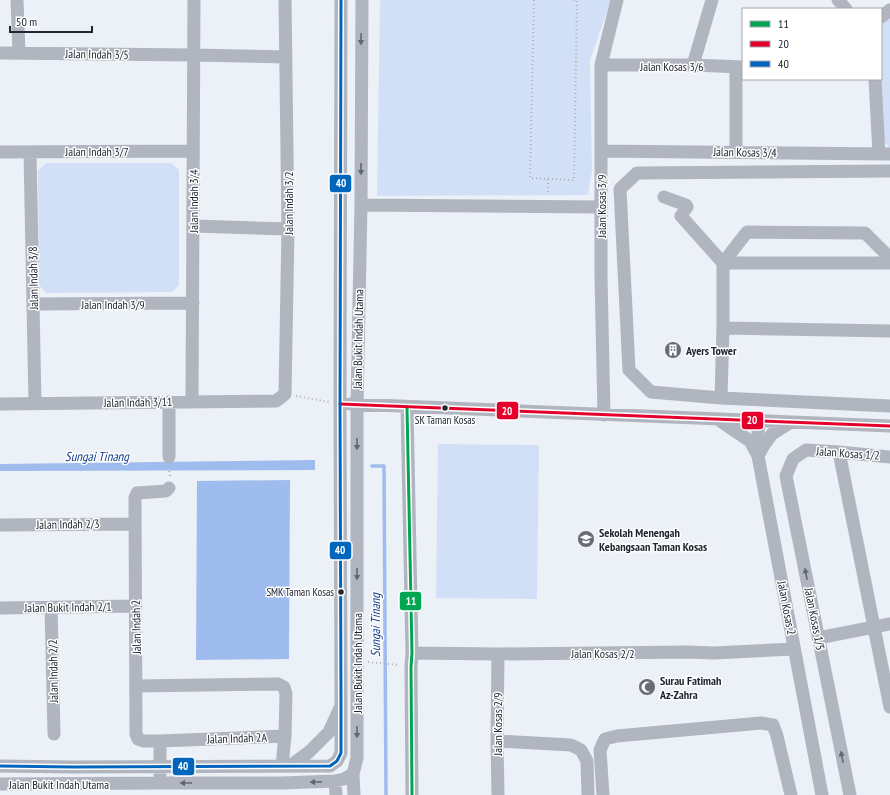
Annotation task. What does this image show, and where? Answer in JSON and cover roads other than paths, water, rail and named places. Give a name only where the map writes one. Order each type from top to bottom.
[{"type":"street","points":[[17,0],[19,53]]},
{"type":"street","name":"Jalan Indah 3/4","points":[[192,402],[194,0]]},
{"type":"street","name":"Jalan Indah 3/2","points":[[280,397],[288,229],[285,0]]},
{"type":"street","name":"Jalan Bukit Indah Utama","points":[[0,766],[330,766],[338,761],[341,753],[342,704],[340,404],[341,0]]},
{"type":"street","name":"Jalan Bukit Indah Utama","points":[[354,795],[353,774],[357,758],[357,404],[361,205],[362,0]]},
{"type":"street","name":"Jalan Kosas 3/9","points":[[604,415],[601,207],[601,65],[617,0]]},
{"type":"street","points":[[693,65],[712,0]]},
{"type":"street","points":[[838,0],[845,8]]},
{"type":"street","points":[[882,16],[890,10]]},
{"type":"street","name":"Jalan Indah 3/5","points":[[0,53],[286,57]]},
{"type":"street","name":"Jalan Kosas 3/6","points":[[601,65],[693,65],[739,67]]},
{"type":"street","points":[[736,152],[739,67]]},
{"type":"street","points":[[874,80],[884,154]]},
{"type":"street","name":"Jalan Indah 3/7","points":[[0,152],[193,151]]},
{"type":"street","name":"Jalan Kosas 3/4","points":[[601,151],[884,154]]},
{"type":"street","name":"Jalan Indah 3/8","points":[[30,152],[35,403]]},
{"type":"street","points":[[889,172],[637,173],[620,189],[629,370],[651,392],[721,398],[890,406]]},
{"type":"street","points":[[664,197],[686,205],[687,207],[681,216],[723,263],[890,263]]},
{"type":"street","points":[[361,205],[601,207]]},
{"type":"street","points":[[193,226],[288,229]]},
{"type":"street","points":[[721,398],[723,263],[747,232],[865,233],[890,258]]},
{"type":"street","name":"Jalan Indah 3/9","points":[[33,304],[193,303]]},
{"type":"street","points":[[723,328],[890,331]]},
{"type":"street","name":"Jalan Indah 3/11","points":[[0,404],[192,402],[280,397]]},
{"type":"street","points":[[169,402],[169,457]]},
{"type":"street","points":[[340,404],[890,426]]},
{"type":"street","points":[[407,407],[412,653],[412,795]]},
{"type":"street","points":[[718,419],[750,441],[758,456]]},
{"type":"street","name":"Jalan Kosas 2","points":[[758,421],[758,456],[822,795]]},
{"type":"street","points":[[758,456],[772,434],[791,422]]},
{"type":"street","name":"Jalan Kosas 1/2","points":[[806,450],[890,457]]},
{"type":"street","name":"Jalan Kosas 1/5","points":[[806,450],[793,459],[786,476],[850,795]]},
{"type":"street","points":[[839,452],[890,707]]},
{"type":"street","name":"Jalan Indah 2","points":[[160,741],[144,741],[138,739],[136,734],[135,498],[137,493],[166,491],[170,488]]},
{"type":"street","name":"Jalan Indah 2/3","points":[[0,525],[135,524]]},
{"type":"street","name":"Jalan Bukit Indah 2/1","points":[[0,608],[135,606]]},
{"type":"street","name":"Jalan Indah 2/2","points":[[51,607],[54,734]]},
{"type":"street","points":[[818,638],[890,624]]},
{"type":"street","name":"Jalan Kosas 2/2","points":[[412,653],[714,653],[794,648]]},
{"type":"street","name":"Jalan Kosas 2/9","points":[[498,654],[498,795]]},
{"type":"street","points":[[136,686],[278,684],[284,687],[286,694],[285,736]]},
{"type":"street","points":[[286,766],[309,752],[329,732],[342,704]]},
{"type":"street","points":[[602,795],[600,750],[605,739],[617,736],[761,723],[773,725],[791,795]]},
{"type":"street","name":"Jalan Indah 2A","points":[[160,741],[285,736],[286,766]]},
{"type":"street","points":[[160,741],[160,783]]},
{"type":"street","points":[[497,741],[571,745],[581,750],[587,761],[588,795]]},
{"type":"street","name":"Jalan Bukit Indah Utama","points":[[0,784],[160,783],[282,789],[335,781],[344,779],[353,774]]},
{"type":"street","points":[[335,781],[336,795]]},
{"type":"water","points":[[315,460],[315,470],[0,471],[0,464]]},
{"type":"water","points":[[290,480],[289,659],[196,660],[197,481]]},
{"type":"waterway","name":"Sungai Tinang","points":[[372,466],[384,466],[386,795]]},
{"type":"place","name":"Ayers Tower","points":[[673,350]]},
{"type":"place","name":"SK Taman Kosas","points":[[445,408]]},
{"type":"place","name":"Sekolah Menengah Kebangsaan Taman Kosas","points":[[586,539]]},
{"type":"place","name":"SMK Taman Kosas","points":[[341,592]]},
{"type":"place","name":"Surau Fatimah Az-Zahra","points":[[647,687]]}]
